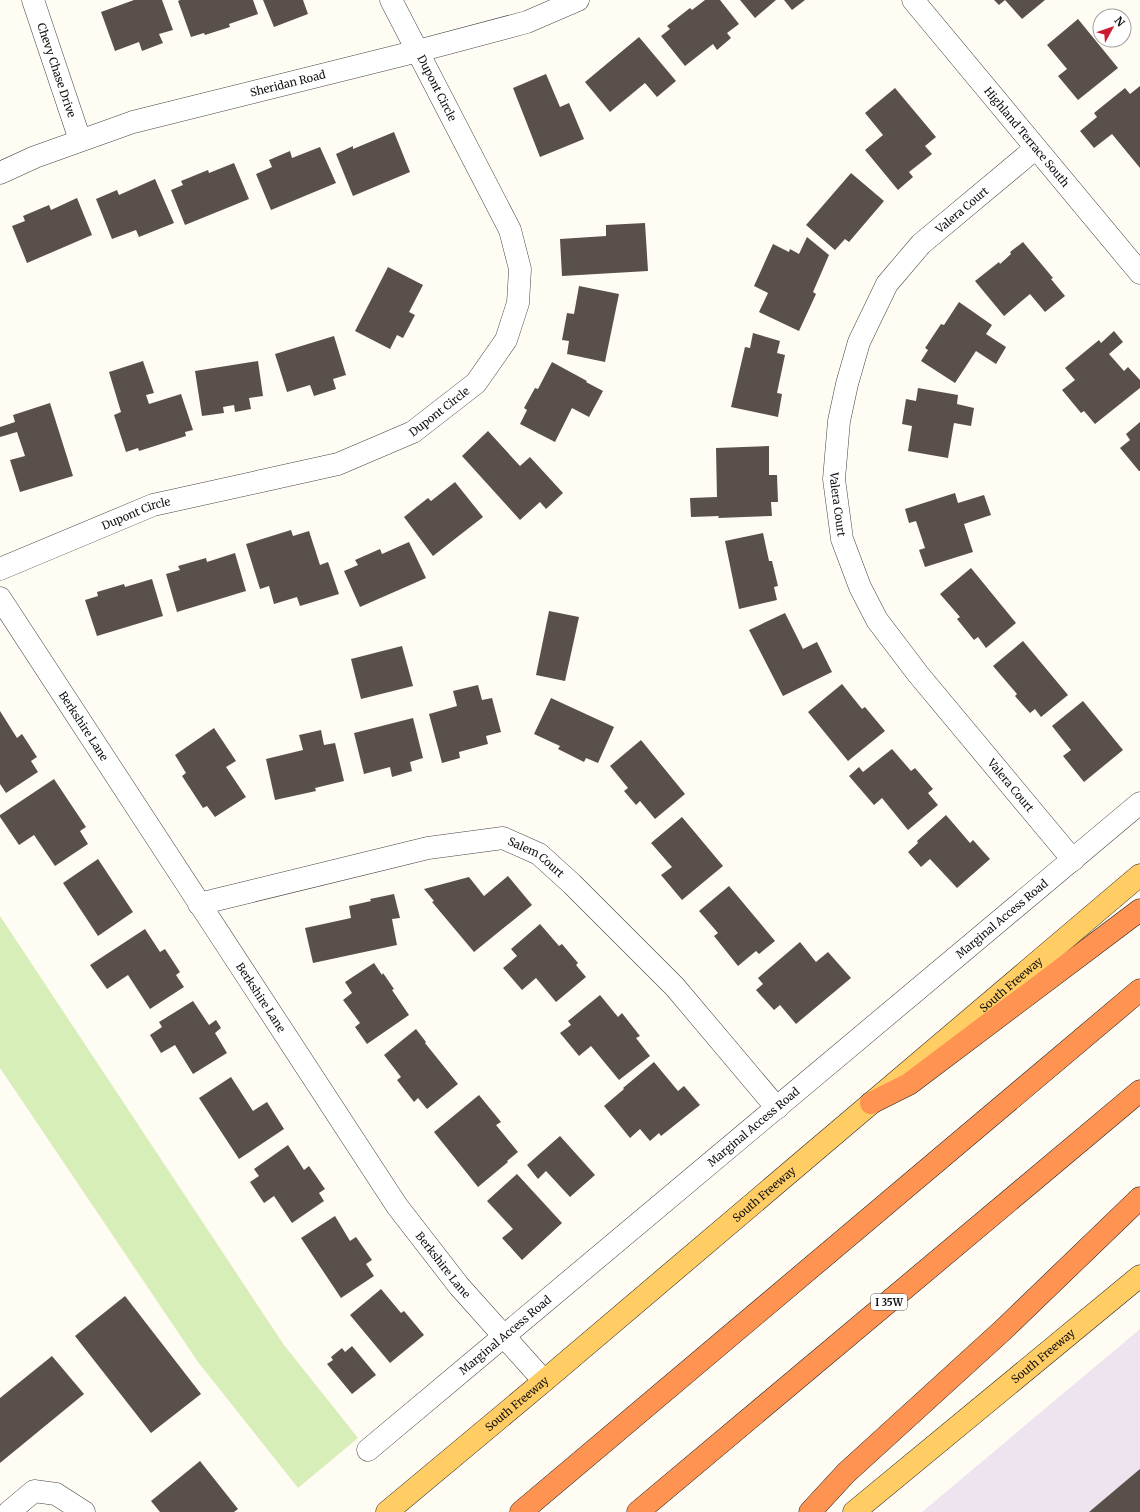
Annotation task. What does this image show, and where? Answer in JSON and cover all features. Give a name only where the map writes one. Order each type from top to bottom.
[{"type":"highway","points":[[871,1103],[909,1084],[1140,910]]},
{"type":"highway","points":[[522,1512],[1140,990]]},
{"type":"highway","name":"I 35W","points":[[638,1512],[1140,1091]]},
{"type":"highway","points":[[810,1512],[846,1473],[1003,1330],[1140,1198]]},
{"type":"main road","name":"South Freeway","points":[[387,1512],[544,1381],[1140,875]]},
{"type":"main road","name":"South Freeway","points":[[854,1512],[1140,1276]]},
{"type":"street","name":"Chevy Chase Drive","points":[[33,0],[80,140]]},
{"type":"street","name":"Dupont Circle","points":[[0,569],[154,505],[338,464],[413,432],[476,383],[506,340],[518,303],[520,269],[510,230],[391,0]]},
{"type":"street","name":"Sheridan Road","points":[[0,173],[35,156],[133,122],[418,51],[527,22],[578,0]]},
{"type":"street","name":"Highland Terrace South","points":[[913,0],[1140,273]]},
{"type":"street","name":"Valera Court","points":[[1036,148],[921,244],[887,284],[858,342],[839,421],[834,479],[842,539],[860,587],[877,620],[918,674],[1073,860]]},
{"type":"street","name":"Berkshire Lane","points":[[0,598],[397,1206],[459,1286],[544,1381]]},
{"type":"street","name":"Marginal Access Road","points":[[368,1450],[1140,803]]},
{"type":"street","name":"Salem Court","points":[[200,904],[428,848],[503,838],[539,854],[572,884],[675,987],[777,1108]]},
{"type":"street","points":[[9,1512],[34,1491],[56,1494],[84,1512]]},
{"type":"shaded area","points":[[1140,1329],[1140,1512],[922,1512]]},
{"type":"green space","points":[[0,916],[284,1345],[358,1438],[298,1488],[198,1362],[0,1068]]},
{"type":"building","points":[[134,0],[162,0],[173,30],[159,34],[163,43],[142,51],[139,42],[115,51],[101,12]]},
{"type":"building","points":[[253,0],[258,14],[229,24],[230,27],[205,35],[204,33],[191,37],[178,1]]},
{"type":"building","points":[[263,0],[303,0],[308,14],[274,27]]},
{"type":"building","points":[[705,0],[720,0],[739,24],[727,33],[731,38],[717,50],[713,44],[685,66],[661,36],[670,29],[667,26],[690,8],[692,10]]},
{"type":"building","points":[[740,0],[776,0],[755,18]]},
{"type":"building","points":[[784,0],[805,0],[792,10]]},
{"type":"building","points":[[994,0],[1005,0],[999,5]]},
{"type":"building","points":[[1005,0],[1045,0],[1022,19]]},
{"type":"building","points":[[1078,19],[1092,36],[1092,48],[1102,48],[1118,68],[1078,100],[1058,76],[1067,69],[1047,45]]},
{"type":"building","points":[[639,37],[676,81],[657,97],[645,83],[610,112],[585,82]]},
{"type":"building","points":[[546,74],[560,107],[569,103],[584,139],[540,157],[513,88]]},
{"type":"building","points":[[1140,86],[1140,168],[1112,134],[1094,148],[1080,131],[1097,117],[1094,113],[1125,88],[1130,94]]},
{"type":"building","points":[[895,88],[936,137],[925,146],[932,154],[909,172],[913,177],[898,190],[865,150],[883,135],[865,113]]},
{"type":"building","points":[[394,132],[410,172],[353,196],[336,154],[353,146],[353,149]]},
{"type":"building","points":[[320,147],[336,183],[271,210],[256,174],[272,167],[269,160],[290,151],[292,158]]},
{"type":"building","points":[[234,163],[249,199],[185,225],[171,190],[183,185],[181,181],[208,170],[209,173]]},
{"type":"building","points":[[851,173],[884,201],[849,242],[845,239],[835,250],[806,225]]},
{"type":"building","points":[[155,179],[174,223],[139,237],[136,230],[112,239],[96,199],[117,190],[119,195]]},
{"type":"building","points":[[77,198],[92,235],[27,263],[12,226],[25,221],[23,216],[49,205],[51,210]]},
{"type":"building","points":[[645,223],[648,271],[562,276],[560,239],[606,236],[606,225]]},
{"type":"building","points":[[807,237],[829,255],[813,292],[816,294],[799,331],[759,312],[768,293],[754,286],[773,244],[789,252],[790,249],[799,254]]},
{"type":"building","points":[[1023,242],[1053,278],[1051,279],[1065,296],[1045,312],[1030,294],[1004,316],[975,281],[999,262],[1000,264],[1011,254],[1010,252]]},
{"type":"building","points":[[388,267],[423,285],[409,312],[415,315],[403,338],[397,335],[390,349],[355,331]]},
{"type":"building","points":[[579,286],[619,294],[605,362],[567,354],[569,341],[562,340],[567,313],[574,314]]},
{"type":"building","points":[[959,302],[992,325],[986,334],[1006,347],[996,364],[976,351],[955,383],[921,361],[928,350],[925,348],[941,324],[944,325]]},
{"type":"building","points":[[1114,331],[1123,342],[1109,354],[1124,371],[1128,367],[1140,380],[1140,388],[1095,424],[1084,411],[1081,413],[1062,390],[1075,380],[1065,368],[1099,340],[1101,343]]},
{"type":"building","points":[[753,333],[780,341],[777,353],[785,355],[777,393],[782,394],[778,417],[731,407],[745,347],[750,348]]},
{"type":"building","points":[[334,336],[346,375],[333,379],[336,389],[314,396],[310,385],[287,392],[275,354]]},
{"type":"building","points":[[143,361],[154,393],[146,395],[149,404],[181,394],[193,430],[185,432],[186,436],[139,451],[138,448],[126,452],[114,415],[121,412],[109,372]]},
{"type":"building","points":[[258,361],[263,396],[249,398],[251,409],[235,412],[234,405],[223,407],[224,413],[202,416],[195,371]]},
{"type":"building","points":[[552,362],[603,391],[589,417],[572,408],[555,442],[520,424],[527,410],[524,408],[535,388],[538,389]]},
{"type":"building","points":[[918,388],[958,395],[957,404],[974,408],[971,426],[954,423],[948,458],[908,451],[912,426],[902,424],[906,399],[916,401]]},
{"type":"building","points":[[50,403],[73,476],[20,492],[10,460],[25,456],[17,432],[0,437],[0,427],[15,422],[13,415]]},
{"type":"building","points":[[1140,422],[1139,471],[1120,448],[1130,440],[1126,434]]},
{"type":"building","points":[[488,431],[520,466],[530,457],[563,493],[546,509],[540,502],[520,520],[462,456]]},
{"type":"building","points":[[769,446],[769,475],[777,475],[778,502],[771,502],[772,516],[718,518],[719,516],[691,517],[690,498],[717,497],[716,448]]},
{"type":"building","points":[[455,482],[483,517],[433,556],[404,517],[428,498],[431,501]]},
{"type":"building","points":[[955,493],[958,503],[984,495],[991,515],[964,524],[973,552],[925,567],[919,550],[925,548],[916,521],[909,523],[905,509]]},
{"type":"building","points":[[291,530],[293,536],[309,531],[320,565],[328,562],[339,594],[300,606],[297,597],[274,604],[269,586],[260,589],[246,544]]},
{"type":"building","points":[[763,533],[769,561],[772,561],[778,586],[774,587],[777,600],[739,609],[725,541]]},
{"type":"building","points":[[409,542],[426,578],[360,607],[344,571],[358,565],[355,560],[380,549],[382,554]]},
{"type":"building","points":[[235,553],[246,591],[177,612],[166,574],[180,570],[178,566],[206,558],[207,562]]},
{"type":"building","points":[[971,568],[1016,623],[986,648],[978,637],[974,640],[957,619],[960,617],[940,594]]},
{"type":"building","points":[[152,579],[163,616],[97,636],[85,600],[98,596],[97,592],[124,584],[125,587]]},
{"type":"building","points":[[549,611],[579,617],[565,681],[536,675]]},
{"type":"building","points":[[785,613],[803,649],[817,642],[832,672],[783,696],[749,630]]},
{"type":"building","points":[[1023,641],[1068,695],[1041,717],[1035,709],[1030,713],[1015,696],[1017,694],[993,666]]},
{"type":"building","points":[[402,646],[413,686],[361,699],[351,659]]},
{"type":"building","points":[[842,684],[862,709],[865,707],[885,731],[848,761],[808,712]]},
{"type":"building","points":[[478,685],[482,700],[492,698],[501,732],[486,736],[488,744],[459,752],[460,758],[442,763],[429,714],[457,706],[453,691]]},
{"type":"building","points":[[551,698],[614,727],[598,763],[586,758],[584,762],[558,749],[560,746],[534,734]]},
{"type":"building","points":[[1083,701],[1123,750],[1084,782],[1063,756],[1071,750],[1052,726]]},
{"type":"building","points":[[0,711],[17,738],[22,734],[37,757],[31,761],[38,772],[6,793],[0,784]]},
{"type":"building","points":[[413,718],[423,758],[410,762],[412,771],[392,777],[390,767],[364,774],[354,733]]},
{"type":"building","points":[[214,728],[236,761],[226,767],[246,797],[215,817],[207,806],[203,808],[182,776],[186,773],[175,755]]},
{"type":"building","points":[[321,730],[324,745],[335,743],[344,781],[315,788],[316,791],[275,800],[266,759],[303,750],[299,735]]},
{"type":"building","points":[[641,740],[685,794],[655,819],[640,801],[636,805],[624,791],[628,788],[610,766]]},
{"type":"building","points":[[892,749],[911,771],[915,768],[933,789],[928,793],[938,805],[908,830],[882,798],[874,805],[849,776],[859,767],[863,772]]},
{"type":"building","points":[[54,779],[86,827],[80,831],[88,844],[55,866],[34,835],[19,845],[0,817],[0,815]]},
{"type":"building","points":[[946,815],[970,843],[973,840],[990,859],[957,888],[930,859],[921,867],[908,852],[918,843],[917,841]]},
{"type":"building","points":[[682,817],[723,866],[682,900],[661,875],[672,867],[651,843]]},
{"type":"building","points":[[98,859],[133,912],[98,936],[63,883]]},
{"type":"building","points":[[508,876],[532,905],[474,952],[432,902],[434,901],[424,889],[469,877],[484,896]]},
{"type":"building","points":[[729,886],[775,941],[759,954],[756,951],[738,966],[714,936],[718,933],[699,911]]},
{"type":"building","points":[[394,894],[400,918],[392,919],[397,945],[313,963],[305,928],[351,918],[349,906],[371,901],[370,899]]},
{"type":"building","points":[[540,924],[559,946],[562,944],[578,963],[576,965],[586,977],[556,1002],[536,978],[522,990],[503,968],[517,956],[511,949]]},
{"type":"building","points":[[145,929],[160,952],[165,949],[180,972],[176,975],[184,987],[150,1009],[128,975],[107,989],[90,965]]},
{"type":"building","points":[[800,942],[816,962],[828,952],[851,978],[796,1024],[780,1005],[774,1010],[756,990],[763,984],[758,978]]},
{"type":"building","points":[[374,963],[394,989],[392,990],[409,1015],[367,1044],[355,1027],[360,1023],[343,1000],[352,993],[345,982]]},
{"type":"building","points":[[600,995],[618,1017],[622,1013],[640,1036],[636,1038],[650,1056],[619,1080],[591,1046],[579,1056],[560,1033],[571,1025],[568,1021]]},
{"type":"building","points":[[193,1001],[209,1025],[216,1020],[221,1028],[215,1033],[227,1053],[193,1074],[175,1045],[161,1053],[150,1035],[162,1027],[159,1022]]},
{"type":"building","points":[[416,1029],[426,1042],[425,1043],[458,1084],[427,1109],[418,1098],[414,1102],[397,1080],[401,1077],[384,1055]]},
{"type":"building","points":[[654,1062],[678,1091],[684,1086],[700,1105],[661,1136],[659,1133],[650,1141],[640,1129],[630,1138],[604,1106]]},
{"type":"building","points":[[231,1077],[253,1111],[267,1102],[284,1129],[239,1159],[199,1098]]},
{"type":"building","points":[[479,1095],[501,1122],[496,1125],[518,1152],[478,1187],[434,1132]]},
{"type":"building","points":[[560,1136],[595,1175],[570,1197],[546,1171],[538,1179],[527,1165]]},
{"type":"building","points":[[288,1145],[304,1170],[309,1166],[325,1189],[319,1193],[324,1201],[292,1223],[274,1196],[264,1203],[250,1182],[259,1176],[254,1169]]},
{"type":"building","points":[[517,1174],[562,1223],[522,1260],[502,1238],[513,1229],[487,1201]]},
{"type":"building","points":[[335,1216],[350,1241],[356,1237],[372,1260],[366,1264],[374,1276],[341,1298],[301,1238]]},
{"type":"building","points":[[381,1289],[401,1313],[404,1311],[424,1335],[390,1363],[350,1315]]},
{"type":"building","points":[[125,1296],[201,1394],[151,1433],[75,1336]]},
{"type":"building","points":[[352,1346],[376,1375],[352,1394],[327,1364],[333,1360],[331,1357],[342,1348],[345,1352]]},
{"type":"building","points":[[52,1356],[84,1394],[0,1463],[0,1398]]},
{"type":"building","points":[[200,1461],[238,1509],[234,1512],[160,1512],[151,1501]]},
{"type":"building","points":[[1140,1469],[1140,1512],[1089,1512]]}]
